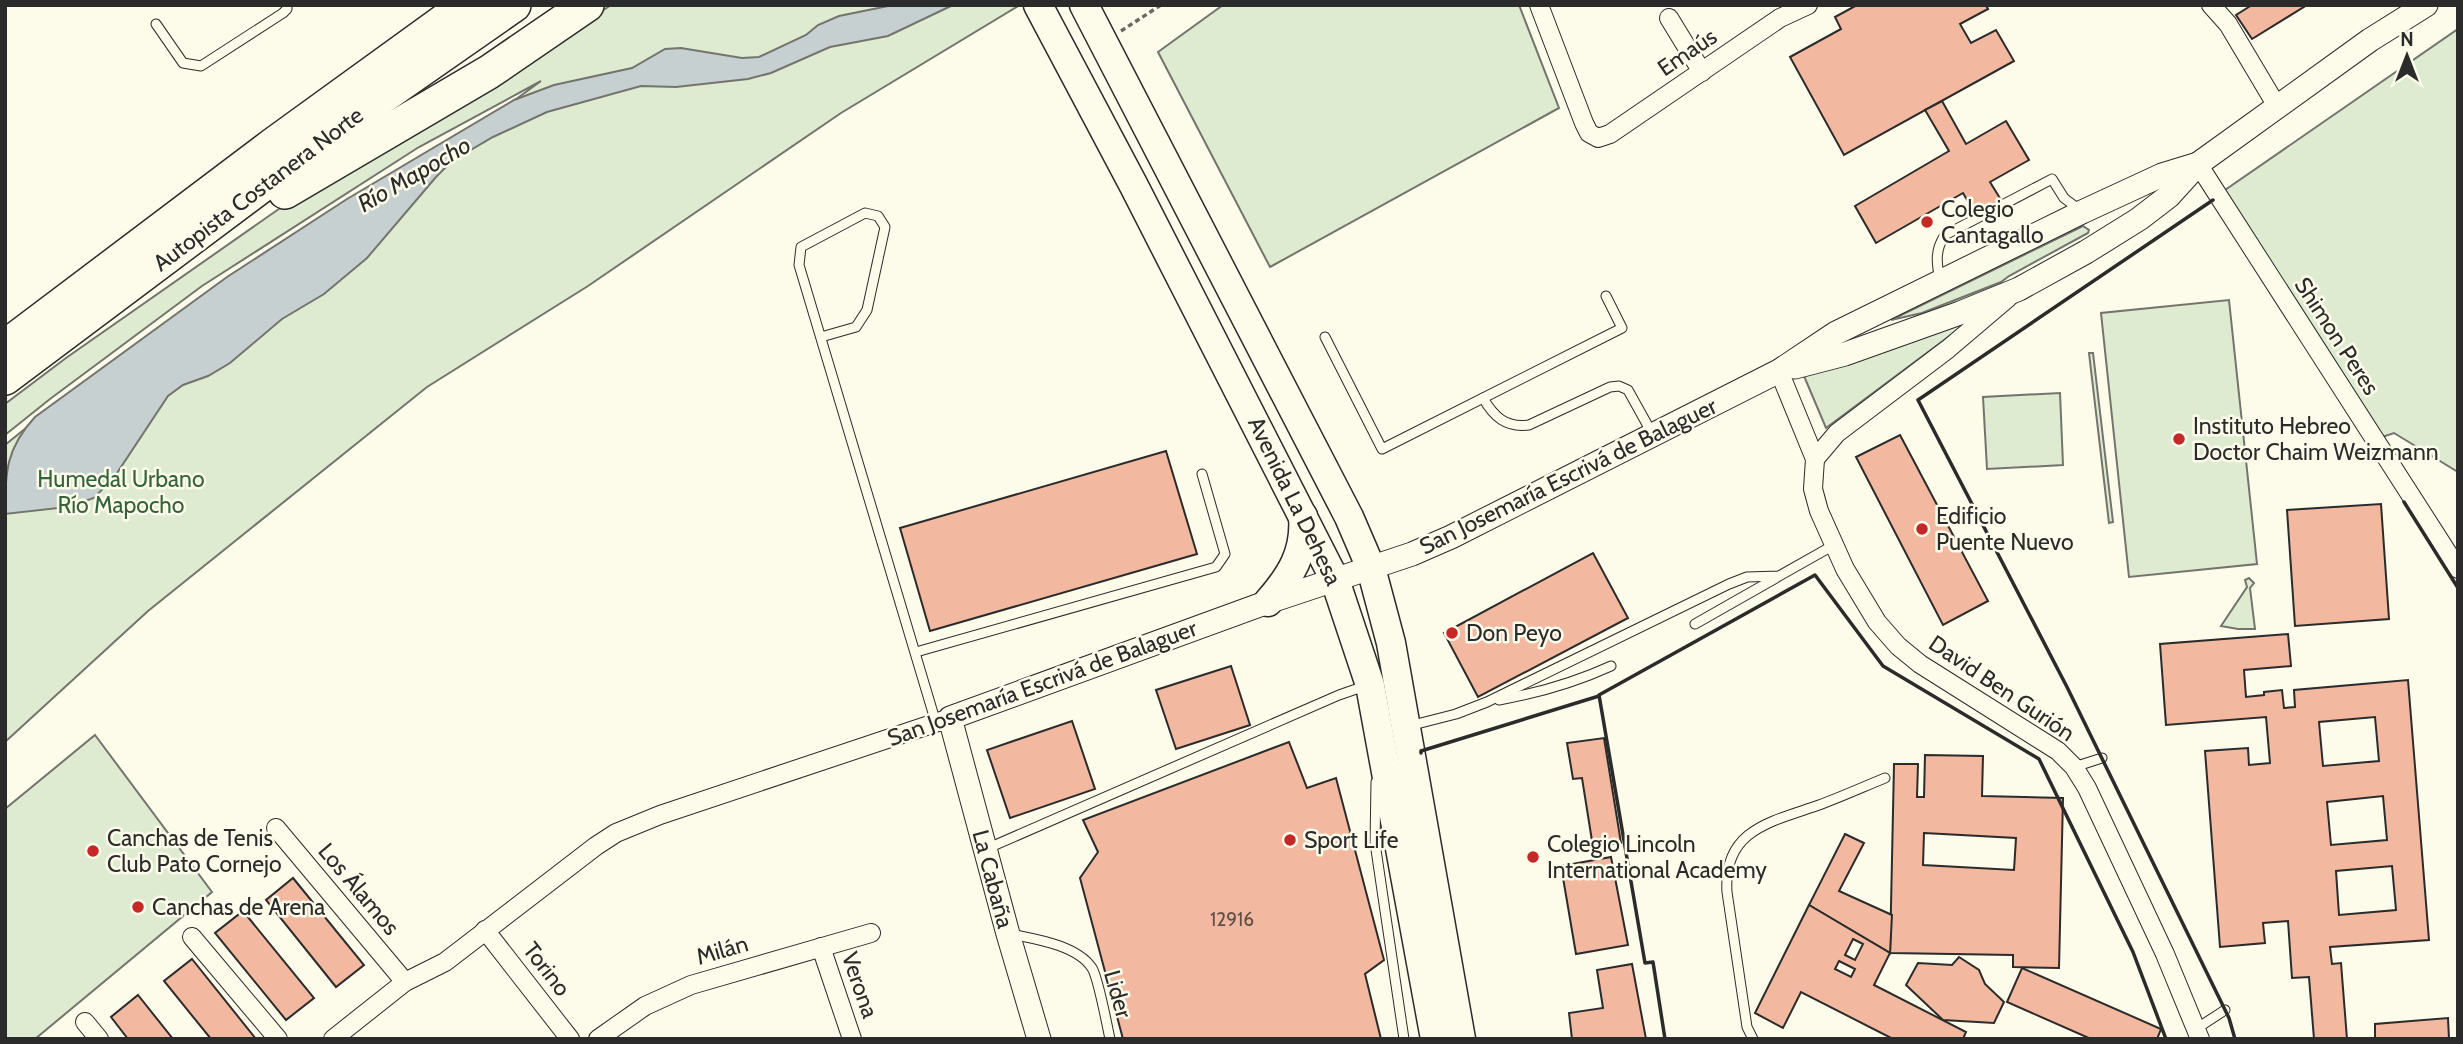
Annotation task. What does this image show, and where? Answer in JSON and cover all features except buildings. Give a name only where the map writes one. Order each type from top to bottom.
[{"type":"highway","points":[[274,144],[340,83],[433,5]]},
{"type":"highway","name":"Autopista Costanera Norte","points":[[5,347],[274,144],[466,5]]},
{"type":"highway","name":"Autopista Costanera Norte","points":[[5,378],[405,79],[514,5]]},
{"type":"highway","points":[[149,270],[237,223],[344,156],[489,72],[587,5]]},
{"type":"main road","name":"Avenida La Dehesa","points":[[1084,5],[1349,517],[1371,568],[1391,643],[1393,727],[1435,1039]]},
{"type":"main road","name":"Avenida La Dehesa","points":[[1042,14],[1134,186],[1335,580],[1370,685],[1393,727],[1461,1039]]},
{"type":"main road","points":[[1268,602],[1295,566],[1303,542],[1303,516]]},
{"type":"street","name":"Emaús","points":[[1539,5],[1588,133],[1601,138],[1780,18],[1803,7]]},
{"type":"street","name":"San Josemaría Escrivá de Balaguer","points":[[1779,371],[1845,354],[2019,289],[2086,252],[2169,196],[2198,164],[2371,40],[2426,5]]},
{"type":"street","points":[[2214,6],[2228,24],[2278,108]]},
{"type":"street","points":[[1669,18],[1702,72]]},
{"type":"street","name":"San Josemaría Escrivá de Balaguer","points":[[342,1036],[405,982],[445,962],[539,887],[616,833],[660,815],[943,720],[1451,537],[1779,371],[1836,333],[2082,212],[2162,175],[2198,164]]},
{"type":"street","name":"Shimon Peres","points":[[2198,164],[2458,569]]},
{"type":"street","points":[[2082,212],[2092,216],[2098,224],[2098,234],[2086,252]]},
{"type":"street","points":[[1815,459],[1838,433],[1948,349],[2019,289]]},
{"type":"street","name":"David Ben Gurión","points":[[1779,371],[1815,459],[1813,489],[1819,511],[1859,595],[1877,622],[1898,646],[1920,664],[2058,751],[2074,767],[2087,788],[2165,954],[2198,1034]]},
{"type":"street","name":"La Cabaña","points":[[943,720],[986,849],[1039,1039]]},
{"type":"street","name":"Los Álamos","points":[[276,828],[405,982]]},
{"type":"street","name":"Torino","points":[[485,930],[570,1039]]},
{"type":"street","name":"Milán","points":[[598,1039],[622,1020],[669,993],[717,976],[871,933]]},
{"type":"street","points":[[192,937],[278,1039]]},
{"type":"street","name":"Verona","points":[[821,947],[852,1039]]},
{"type":"street","points":[[85,1022],[99,1039]]},
{"type":"lane","points":[[156,24],[183,63],[201,66],[284,13],[287,5]]},
{"type":"lane","points":[[1940,282],[1936,259],[1938,246],[1945,235],[2052,179],[2064,198],[2082,212]]},
{"type":"lane","points":[[821,337],[856,327],[867,310],[885,228],[878,216],[865,213],[801,247],[799,265],[916,652],[943,720]]},
{"type":"lane","points":[[1325,337],[1382,449],[1622,328],[1606,296]]},
{"type":"lane","points":[[1483,398],[1496,417],[1511,425],[1520,426],[1529,425],[1610,387],[1619,386],[1628,390],[1653,435]]},
{"type":"lane","points":[[916,652],[1216,567],[1225,554],[1202,474]]},
{"type":"lane","points":[[1695,624],[1835,545]]},
{"type":"lane","points":[[1404,1039],[1375,843],[1374,816],[1393,727],[1456,714],[1487,702],[1729,584],[1747,577],[1779,576]]},
{"type":"lane","points":[[1487,702],[1537,693],[1611,666]]},
{"type":"lane","points":[[986,849],[1339,695],[1370,685]]},
{"type":"lane","points":[[2074,767],[2102,758]]},
{"type":"lane","points":[[1753,1039],[1747,1027],[1727,892],[1729,859],[1738,844],[1761,827],[1885,778]]},
{"type":"lane","name":"Lider","points":[[1008,934],[1049,942],[1073,952],[1092,968],[1110,1039]]},
{"type":"lane","points":[[2198,1034],[2225,1010]]},
{"type":"path","points":[[1104,42],[1161,5]]},
{"type":"green space","name":"Humedal Urbano Río Mapocho","points":[[611,5],[1020,5],[841,113],[588,286],[427,387],[148,611],[5,742],[5,445],[63,398],[541,81],[419,147],[202,286],[5,435],[5,404],[66,358],[296,197],[523,64]]},
{"type":"green space","points":[[1223,5],[1519,5],[1559,108],[1270,267],[1158,52]]},
{"type":"green space","points":[[2458,29],[2458,472],[2394,433],[2367,442],[2212,199]]},
{"type":"green space","points":[[2083,226],[2089,230],[2088,233],[2001,282],[1922,313],[1891,320]]},
{"type":"green space","name":"Instituto Hebreo Doctor Chaim Weizmann","points":[[2229,300],[2257,564],[2129,577],[2101,313]]},
{"type":"green space","points":[[1971,320],[1826,428],[1804,376]]},
{"type":"green space","points":[[2089,353],[2093,353],[2113,522],[2109,523]]},
{"type":"green space","points":[[2060,393],[2063,465],[1987,469],[1983,397]]},
{"type":"green space","points":[[2249,578],[2254,583],[2250,588],[2255,629],[2221,626],[2247,587],[2245,580]]},
{"type":"green space","name":"Canchas de Tenis Club Pato Cornejo","points":[[95,735],[212,892],[35,1039],[5,1039],[5,809]]},
{"type":"water","name":"Río Mapocho","points":[[893,5],[953,5],[888,36],[830,47],[771,73],[748,79],[676,87],[641,86],[547,112],[493,137],[452,161],[367,258],[324,294],[282,319],[230,363],[208,376],[183,385],[168,396],[115,476],[94,498],[67,507],[5,514],[9,462],[18,439],[35,417],[227,277],[347,199],[514,100],[554,85],[632,68],[665,49],[681,48],[742,58],[759,57],[839,16]]},
{"type":"wall","points":[[2213,200],[1918,400],[2067,687],[2229,1018],[2235,1039]]},
{"type":"wall","points":[[2404,502],[2458,588]]},
{"type":"wall","points":[[1665,1039],[1653,962],[1645,963],[1599,695],[1815,575],[1883,666],[2039,759],[2133,952],[2166,1039]]},
{"type":"wall","points":[[1421,753],[1599,696]]},
{"type":"place","name":"Colegio Cantagallo","points":[[1927,222]]},
{"type":"place","name":"Instituto Hebreo Doctor Chaim Weizmann","points":[[2179,439]]},
{"type":"place","name":"Edificio Puente Nuevo","points":[[1922,529]]},
{"type":"place","name":"Don Peyo","points":[[1452,633]]},
{"type":"place","name":"Sport Life","points":[[1290,840]]},
{"type":"place","name":"Canchas de Tenis Club Pato Cornejo","points":[[93,851]]},
{"type":"place","name":"Colegio Lincoln International Academy","points":[[1533,857]]},
{"type":"place","name":"Canchas de Arena","points":[[138,907]]}]
